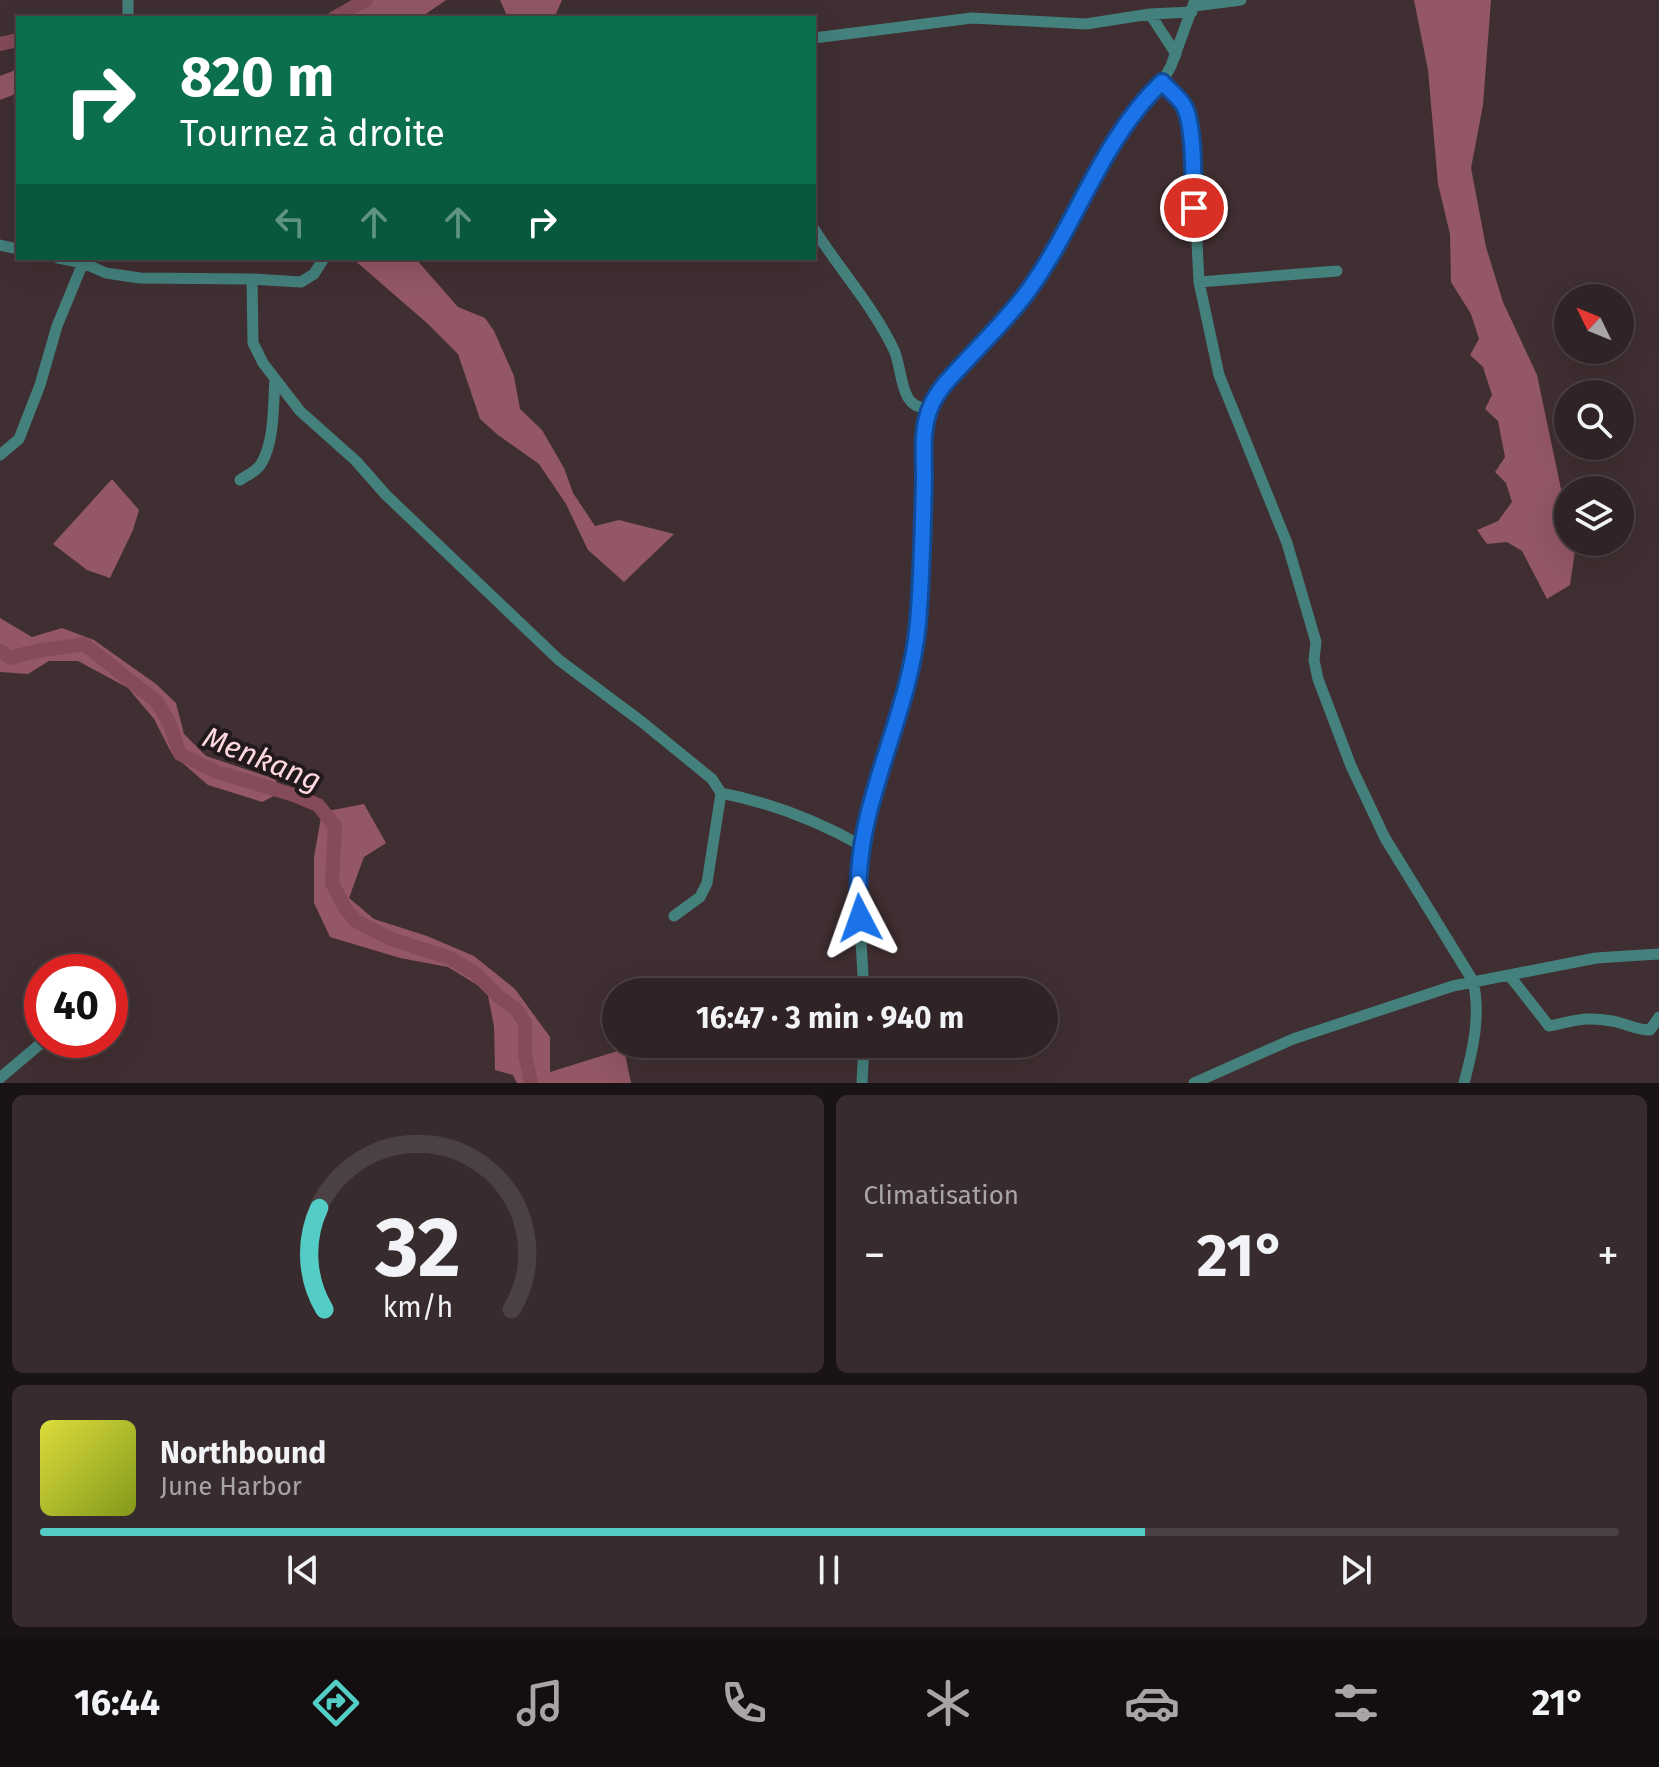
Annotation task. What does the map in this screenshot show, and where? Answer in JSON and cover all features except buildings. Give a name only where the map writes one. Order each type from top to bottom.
[{"type":"street","points":[[816,38],[972,18],[1086,24],[1241,0]]},
{"type":"street","points":[[1171,66],[1194,6]]},
{"type":"street","points":[[863,978],[857,883],[875,786],[914,656],[922,554],[925,434],[930,407],[945,384],[1028,290],[1116,139],[1137,108],[1162,82],[1171,66],[1176,54],[1150,14]]},
{"type":"street","points":[[1162,82],[1184,106],[1188,121],[1199,282],[1219,375],[1287,543],[1316,642],[1315,669],[1351,766],[1404,871],[1473,981],[1477,995],[1476,1020],[1464,1083]]},
{"type":"street","points":[[816,232],[851,278],[887,337],[897,357],[902,385],[909,400],[921,408],[930,407]]},
{"type":"street","points":[[0,455],[19,439],[40,385],[57,326],[84,261],[106,273],[140,278],[301,282],[314,274],[323,260]]},
{"type":"street","points":[[1199,282],[1337,271]]},
{"type":"street","points":[[252,279],[253,343],[263,363],[300,411],[356,461],[407,515],[559,660],[712,779],[721,793],[707,883],[700,897],[674,916]]},
{"type":"street","points":[[240,480],[255,471],[262,462],[269,438],[275,378]]},
{"type":"street","points":[[721,793],[793,812],[821,823],[862,846]]},
{"type":"street","points":[[1194,1083],[1293,1039],[1473,981],[1596,958],[1659,954]]},
{"type":"street","points":[[1509,975],[1549,1026],[1589,1018],[1617,1021],[1650,1030],[1659,1017]]},
{"type":"street","points":[[0,1078],[24,1058]]},
{"type":"street","points":[[862,1083],[863,1058]]},
{"type":"shaded area","points":[[366,0],[446,0],[423,16],[338,16]]},
{"type":"shaded area","points":[[500,0],[562,0],[555,16],[507,16]]},
{"type":"shaded area","points":[[1414,0],[1491,0],[1483,105],[1471,168],[1486,247],[1503,302],[1537,375],[1558,476],[1554,476],[1554,556],[1574,556],[1570,585],[1547,599],[1522,551],[1507,542],[1487,544],[1477,530],[1498,521],[1512,502],[1506,483],[1495,472],[1505,457],[1498,421],[1485,409],[1492,395],[1483,367],[1470,355],[1479,339],[1471,314],[1451,282],[1450,234],[1438,184],[1428,70]]},
{"type":"shaded area","points":[[16,70],[16,94],[0,100],[0,76]]},
{"type":"shaded area","points":[[354,260],[417,260],[458,307],[485,318],[514,376],[520,409],[542,430],[564,468],[573,493],[595,526],[619,520],[674,534],[624,582],[588,550],[566,504],[539,464],[480,419],[458,354]]},
{"type":"shaded area","points":[[112,479],[139,510],[110,578],[87,570],[53,544]]},
{"type":"shaded area","points":[[0,618],[32,637],[62,628],[94,640],[156,684],[176,703],[184,734],[206,756],[275,779],[282,792],[262,802],[208,785],[172,754],[154,719],[128,688],[78,661],[49,661],[28,674],[0,672]]},
{"type":"shaded area","points":[[364,804],[386,843],[364,857],[349,898],[374,919],[427,936],[474,956],[515,989],[550,1037],[550,1072],[602,1056],[626,1058],[631,1083],[517,1083],[513,1075],[495,1070],[494,1026],[487,991],[448,967],[400,958],[330,937],[314,903],[314,857],[322,812]]},
{"type":"waterway","points":[[338,16],[366,0]]},
{"type":"waterway","points":[[0,44],[16,40]]},
{"type":"waterway","name":"Menkang","points":[[0,651],[11,658],[84,644],[156,701],[169,722],[180,754],[217,772],[318,805],[335,826],[332,883],[345,908],[356,921],[391,939],[450,958],[475,973],[516,1009],[525,1023],[525,1054],[531,1083]]},
{"type":"route","points":[[860,918],[857,874],[869,808],[914,656],[922,554],[925,434],[930,407],[945,384],[1028,290],[1105,156],[1137,108],[1162,82],[1184,106],[1188,121],[1194,208]]}]
